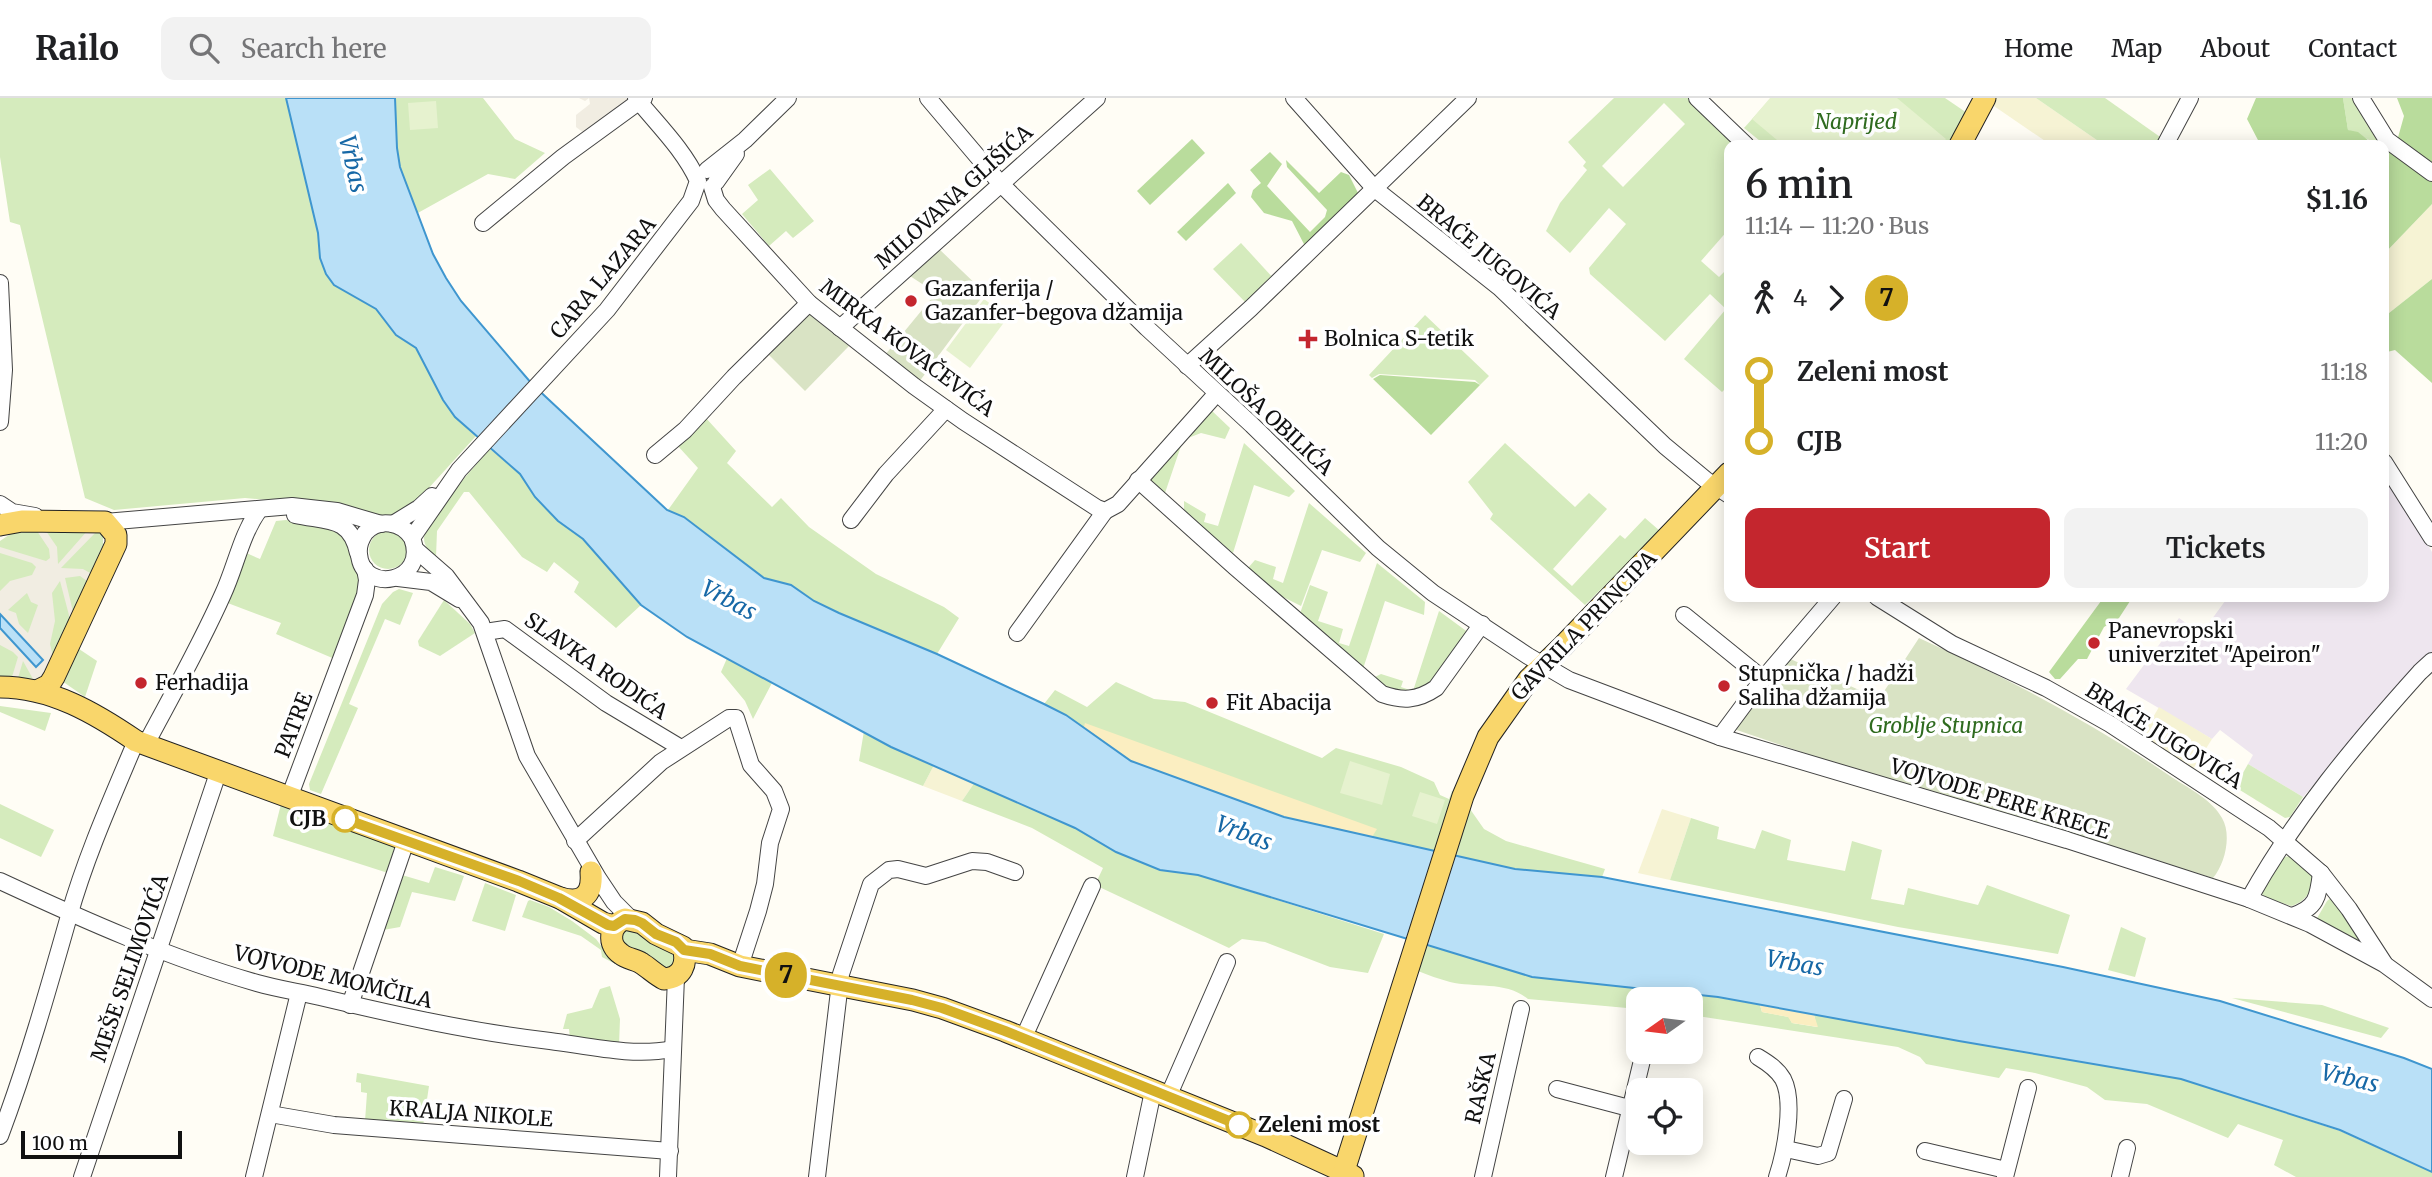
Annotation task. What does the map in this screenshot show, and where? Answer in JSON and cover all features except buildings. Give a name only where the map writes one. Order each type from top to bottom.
[{"type":"main road","points":[[1963,140],[1985,98]]},
{"type":"main road","name":"GAVRILA PRINCIPA","points":[[1347,1175],[1463,796],[1480,752],[1528,679],[1724,486]]},
{"type":"main road","points":[[0,525],[22,521],[105,522],[113,530],[116,540],[46,684]]},
{"type":"main road","points":[[0,687],[46,684],[141,743],[554,896],[575,901],[584,897],[592,884],[591,872]]},
{"type":"main road","points":[[554,896],[600,933],[620,931],[642,923],[656,934],[676,942],[681,965]]},
{"type":"main road","points":[[620,931],[620,954],[664,979],[681,965],[710,954],[738,965],[932,1005],[1023,1038],[1266,1136],[1347,1175]]},
{"type":"street","name":"CARA LAZARA","points":[[463,464],[607,310],[690,209],[695,192],[788,98]]},
{"type":"street","name":"MILOŠA OBILIĆA","points":[[928,98],[1000,183],[1187,366],[1391,559],[1433,593],[1528,656],[1545,664]]},
{"type":"street","name":"MILOVANA GLIŠIĆA","points":[[840,328],[1097,98]]},
{"type":"street","name":"BRAĆE JUGOVIĆA","points":[[1294,98],[1375,189],[1500,288],[1645,428],[1724,484]]},
{"type":"street","points":[[1187,366],[1468,98]]},
{"type":"street","points":[[1697,98],[1741,140]]},
{"type":"street","points":[[2168,140],[2190,98]]},
{"type":"street","points":[[2361,98],[2388,140]]},
{"type":"street","points":[[483,223],[640,99]]},
{"type":"street","name":"MIRKA KOVAČEVIĆA","points":[[640,99],[682,155],[708,180],[723,209],[809,303],[947,409],[1105,511]]},
{"type":"street","points":[[2389,141],[2432,173]]},
{"type":"street","points":[[690,209],[711,204],[723,209]]},
{"type":"street","points":[[0,283],[4,370],[0,422]]},
{"type":"street","points":[[655,455],[685,430],[809,303]]},
{"type":"street","points":[[1017,633],[1105,511],[1118,504],[1217,393]]},
{"type":"street","points":[[851,520],[886,474],[947,409]]},
{"type":"street","name":"PATRE","points":[[289,798],[365,595],[359,546],[363,536],[371,528],[387,524],[419,508],[463,464]]},
{"type":"street","name":"PATRE","points":[[338,667],[373,598],[392,579],[410,569],[414,559],[414,544],[463,464]]},
{"type":"street","points":[[2389,470],[2432,538]]},
{"type":"street","points":[[1138,480],[1382,694],[1413,699],[1426,695],[1444,680],[1482,624]]},
{"type":"street","points":[[0,504],[18,513],[61,520]]},
{"type":"street","points":[[105,522],[292,506],[337,511],[403,528],[414,544],[446,576],[485,632],[527,756],[578,846],[620,931]]},
{"type":"street","points":[[264,510],[345,525],[352,535],[362,563],[376,578],[431,582],[469,608]]},
{"type":"street","points":[[0,1136],[30,1048],[70,914],[141,743],[165,712],[223,594],[247,529],[264,510]]},
{"type":"street","points":[[116,540],[130,527],[157,518]]},
{"type":"street","points":[[1720,737],[1763,679],[1829,602]]},
{"type":"street","name":"BRAĆE JUGOVIĆA","points":[[1885,602],[1952,644],[2046,688],[2110,724],[2196,779],[2284,841],[2321,873],[2337,891],[2385,964]]},
{"type":"street","points":[[1684,615],[1763,679]]},
{"type":"street","name":"SLAVKA RODIĆA","points":[[485,632],[505,629],[606,703],[681,748]]},
{"type":"street","points":[[2249,899],[2284,841],[2344,757],[2432,661]]},
{"type":"street","name":"VOJVODE PERE KRECE","points":[[1545,664],[1569,680],[1720,737],[2067,839],[2249,899],[2292,916],[2385,964],[2432,999]]},
{"type":"street","points":[[578,846],[661,762],[729,718],[737,719],[751,765],[774,791],[781,809],[770,843],[765,884],[758,911],[738,965]]},
{"type":"street","name":"MEŠE SELIMOVIĆA","points":[[82,1177],[219,773]]},
{"type":"street","points":[[350,1005],[406,841]]},
{"type":"street","points":[[578,846],[614,902],[620,931]]},
{"type":"street","points":[[817,1177],[842,971],[869,888],[881,874],[898,869],[926,876],[972,862],[987,862],[1015,872]]},
{"type":"street","points":[[2292,916],[2306,911],[2312,905],[2319,889],[2321,873]]},
{"type":"street","name":"VOJVODE MOMČILA","points":[[0,881],[70,914],[259,984],[437,1024],[532,1039],[644,1052],[672,1044]]},
{"type":"street","points":[[1023,1038],[1091,886]]},
{"type":"street","points":[[1135,1177],[1160,1094],[1227,962]]},
{"type":"street","points":[[667,1177],[672,1044],[681,965]]},
{"type":"street","points":[[651,970],[664,995],[672,1044]]},
{"type":"street","points":[[254,1177],[299,993]]},
{"type":"street","name":"RAŠKA","points":[[1483,1177],[1521,1009]]},
{"type":"street","points":[[1758,1057],[1774,1067],[1786,1085],[1786,1149],[1777,1177]]},
{"type":"street","points":[[1557,1088],[1626,1107]]},
{"type":"street","points":[[1926,1151],[2006,1174],[2028,1088]]},
{"type":"street","points":[[1786,1149],[1818,1156],[1830,1151],[1844,1099]]},
{"type":"street","name":"KRALJA NIKOLE","points":[[270,1114],[334,1125],[670,1151]]},
{"type":"street","points":[[1614,1177],[1626,1122]]},
{"type":"street","points":[[2120,1177],[2127,1149]]},
{"type":"shaded area","points":[[589,98],[629,99],[584,133],[576,127],[576,115],[590,104]]},
{"type":"shaded area","points":[[1995,98],[2036,98],[2097,140],[2044,140],[1991,104]]},
{"type":"shaded area","points":[[2432,204],[2432,279],[2389,313],[2389,249]]},
{"type":"shaded area","points":[[2392,483],[2432,552],[2432,653],[2303,797],[2248,764],[2253,755],[2220,730],[2212,739],[2126,689],[2179,618],[2201,634],[2224,602],[2389,602],[2389,487]]},
{"type":"shaded area","points":[[88,530],[97,531],[61,568],[83,569],[90,573],[87,581],[80,576],[65,578],[73,612],[70,619],[60,581],[52,593],[55,621],[50,644],[53,656],[40,678],[33,679],[23,661],[18,678],[12,677],[18,657],[0,645],[0,628],[36,667],[43,660],[0,614],[0,591],[10,581],[32,575],[36,567],[32,563],[0,553],[0,547],[46,561],[50,558],[49,549],[37,531],[46,531],[57,547],[58,564]],"holes":[[[27,593],[31,602],[38,605],[28,633],[19,624],[16,613],[8,610]]]},
{"type":"shaded area","points":[[2159,707],[2212,739],[2193,769],[2141,738]]},
{"type":"shaded area","points":[[934,765],[975,782],[962,801],[923,786]]},
{"type":"shaded area","points":[[1662,809],[1691,818],[1670,880],[1638,873]]},
{"type":"green space","points":[[0,98],[286,98],[318,233],[320,258],[326,274],[335,285],[376,309],[396,335],[416,348],[443,400],[455,417],[476,436],[417,501],[398,516],[382,517],[301,503],[245,498],[114,510],[85,498],[20,225],[10,222],[0,157]]},
{"type":"green space","points":[[395,98],[483,98],[515,139],[545,153],[515,179],[488,174],[416,214],[400,167]]},
{"type":"green space","points":[[1614,98],[1688,98],[1731,140],[1724,140],[1724,235],[1701,261],[1719,277],[1724,272],[1724,307],[1710,294],[1665,341],[1590,274],[1589,268],[1626,224],[1609,208],[1570,253],[1546,231],[1560,203],[1587,170],[1583,166],[1586,162],[1568,142]],"holes":[[[1664,103],[1685,124],[1623,187],[1602,166]]]},
{"type":"green space","name":"Naprijed","points":[[1770,98],[1897,98],[1946,139],[1777,140],[1752,119]]},
{"type":"green space","name":"Naprijed","points":[[1771,98],[1945,98],[1967,113],[1951,140],[1759,140],[1744,128]]},
{"type":"green space","points":[[2036,98],[2105,98],[2163,139],[2097,140]]},
{"type":"green space","points":[[2256,98],[2343,98],[2348,130],[2358,132],[2368,140],[2258,140],[2247,119]]},
{"type":"green space","points":[[2343,98],[2357,98],[2383,140],[2369,140],[2348,130]]},
{"type":"green space","points":[[2397,98],[2432,98],[2432,173],[2429,178],[2432,182],[2432,204],[2389,249],[2389,148],[2397,141],[2404,116]]},
{"type":"green space","points":[[436,101],[438,128],[410,130],[408,103]]},
{"type":"green space","points":[[1192,139],[1205,153],[1150,205],[1137,191]]},
{"type":"green space","points":[[1270,152],[1282,164],[1267,186],[1310,232],[1325,217],[1327,210],[1287,167],[1286,160],[1319,193],[1341,172],[1349,175],[1360,197],[1306,248],[1292,221],[1264,213],[1251,197],[1253,190],[1261,183],[1250,170]]},
{"type":"green space","points":[[770,169],[814,221],[793,238],[786,231],[769,246],[742,214],[758,200],[748,185]]},
{"type":"green space","points":[[1228,183],[1236,193],[1186,241],[1177,232]]},
{"type":"green space","points":[[1241,243],[1276,281],[1250,307],[1213,269]]},
{"type":"green space","points":[[938,248],[985,293],[919,382],[885,355],[936,293],[910,276]]},
{"type":"green space","points":[[2432,279],[2432,383],[2395,350],[2389,352],[2389,313]]},
{"type":"green space","points":[[984,299],[1008,317],[970,368],[946,350]]},
{"type":"green space","points":[[1724,311],[1724,390],[1722,392],[1684,359]]},
{"type":"green space","points":[[807,312],[849,346],[805,391],[765,351]]},
{"type":"green space","points":[[1425,315],[1489,376],[1480,385],[1475,380],[1379,374],[1372,378],[1369,375]]},
{"type":"green space","points":[[1380,375],[1475,382],[1480,385],[1431,435],[1373,379]]},
{"type":"green space","points":[[1211,410],[1230,428],[1225,439],[1201,433],[1183,440],[1165,493],[1144,479]]},
{"type":"green space","points":[[705,417],[736,451],[727,463],[772,507],[781,498],[809,527],[876,574],[944,607],[959,618],[937,654],[839,613],[814,601],[791,585],[764,578],[668,510],[698,468],[677,445]]},
{"type":"green space","points":[[1244,443],[1295,491],[1289,497],[1254,485],[1233,553],[1184,511],[1184,501],[1206,514],[1204,522],[1218,526]]},
{"type":"green space","points":[[1505,443],[1575,507],[1589,493],[1607,509],[1553,569],[1572,586],[1620,535],[1625,539],[1645,518],[1660,531],[1585,605],[1490,519],[1493,514],[1468,482]]},
{"type":"green space","points":[[490,449],[520,474],[535,497],[558,521],[583,539],[641,605],[616,628],[574,592],[579,582],[554,562],[547,572],[522,557],[469,492],[464,492],[437,531],[436,557],[428,549],[424,538],[433,519]]},
{"type":"green space","points":[[1309,503],[1366,553],[1360,562],[1322,550],[1301,606],[1283,597],[1280,601],[1248,568],[1255,560],[1276,567],[1273,579],[1283,583]]},
{"type":"green space","points":[[286,520],[343,532],[359,575],[361,582],[337,660],[276,634],[281,623],[225,602],[244,552],[260,559],[276,521]]},
{"type":"green space","points":[[388,531],[402,536],[407,550],[402,564],[388,569],[374,564],[369,550],[374,536]]},
{"type":"green space","points":[[99,532],[103,537],[103,545],[53,656],[36,679],[0,676],[0,541],[12,533]]},
{"type":"green space","points":[[1377,563],[1425,602],[1424,615],[1385,601],[1362,672],[1298,619],[1310,585],[1328,592],[1318,621],[1343,629],[1339,643],[1349,646]]},
{"type":"green space","points":[[399,589],[413,593],[400,625],[385,619],[349,704],[358,708],[321,794],[310,790],[309,784],[382,604]]},
{"type":"green space","points":[[444,600],[470,624],[475,633],[440,656],[419,646],[418,641]]},
{"type":"green space","points":[[2100,602],[2129,602],[2119,618],[2104,627],[2087,659],[2078,659],[2060,679],[2055,679],[2049,672]]},
{"type":"green space","points":[[1439,611],[1469,633],[1425,690],[1392,693],[1373,678],[1381,674],[1403,681],[1401,687],[1413,691]]},
{"type":"green space","name":"Groblje Stupnica","points":[[1919,638],[2017,685],[2081,720],[2207,800],[2222,818],[2227,833],[2224,857],[2213,878],[1875,777],[1731,728],[1786,657],[1879,699]]},
{"type":"green space","points":[[76,647],[97,661],[85,697],[62,681]]},
{"type":"green space","points":[[728,656],[773,681],[753,719],[745,701],[721,672]]},
{"type":"green space","points":[[1116,682],[1154,699],[1185,702],[1322,758],[1336,748],[1401,767],[1434,782],[1440,795],[1449,799],[1452,791],[1472,800],[1470,809],[1484,829],[1506,841],[1605,869],[1602,877],[1515,869],[1284,817],[1131,761],[1066,715],[1044,704],[1055,690],[1087,707]]},
{"type":"green space","points":[[0,706],[51,713],[45,731],[0,712]]},
{"type":"green space","points":[[864,731],[892,747],[934,765],[923,786],[859,761]]},
{"type":"green space","points":[[1350,761],[1390,774],[1382,805],[1340,793]]},
{"type":"green space","points":[[2248,764],[2303,797],[2290,817],[2285,818],[2235,787]]},
{"type":"green space","points":[[975,782],[1075,828],[1116,852],[1160,870],[1198,875],[1384,934],[1368,973],[1330,967],[1265,942],[1242,939],[1229,948],[1095,885],[1103,868],[1032,828],[962,801]]},
{"type":"green space","points":[[1420,792],[1445,800],[1437,824],[1412,816]]},
{"type":"green space","points":[[0,804],[54,830],[41,857],[0,838]]},
{"type":"green space","points":[[281,804],[397,847],[388,873],[273,836]]},
{"type":"green space","points":[[1691,818],[1719,827],[1717,839],[1755,849],[1762,830],[1791,840],[1787,860],[1845,871],[1852,841],[1882,850],[1871,899],[1904,905],[1908,888],[1978,905],[1987,885],[2070,915],[2058,954],[1898,927],[1670,880]]},
{"type":"green space","points":[[2292,856],[2307,867],[2313,879],[2307,896],[2291,906],[2261,893],[2262,886],[2283,857]]},
{"type":"green space","points":[[435,867],[464,876],[455,901],[412,892],[400,927],[383,930],[402,875],[429,883]]},
{"type":"green space","points":[[485,883],[516,895],[505,931],[472,921]]},
{"type":"green space","points":[[2333,896],[2363,945],[2316,920]]},
{"type":"green space","points":[[530,900],[549,907],[572,921],[596,939],[608,955],[627,970],[602,957],[601,950],[581,936],[522,917]]},
{"type":"green space","points":[[628,925],[675,955],[674,965],[666,970],[626,947],[618,933]]},
{"type":"green space","points":[[2121,927],[2146,938],[2135,977],[2108,970]]},
{"type":"green space","points":[[1427,946],[1658,987],[1626,987],[1626,1008],[1528,999],[1520,993],[1501,987],[1460,984],[1418,971]]},
{"type":"green space","points":[[610,986],[620,1019],[619,1045],[570,1039],[569,1029],[563,1029],[567,1014],[592,1008],[600,989]]},
{"type":"green space","points":[[1703,995],[1760,1005],[1762,1012],[1789,1017],[1792,1023],[1817,1027],[1814,1015],[2181,1079],[2340,1131],[2432,1172],[2432,1177],[2296,1177],[2274,1165],[2283,1140],[2238,1124],[2228,1138],[2147,1104],[2105,1100],[2087,1087],[2006,1068],[1999,1078],[1926,1064],[1920,1057],[1898,1047],[1703,1017]]},
{"type":"green space","points":[[2232,998],[2322,1005],[2389,1028],[2381,1038]]},
{"type":"green space","points":[[357,1073],[429,1086],[423,1126],[365,1121],[367,1093],[361,1092],[361,1083],[356,1082]]},
{"type":"sand","points":[[1085,723],[1377,829],[1372,837],[1284,817],[1131,761],[1084,727]]},
{"type":"sand","points":[[1760,1005],[1814,1015],[1818,1027],[1792,1023],[1788,1017],[1762,1012]]},
{"type":"water","name":"Vrbas","points":[[286,98],[395,98],[400,167],[433,254],[461,301],[532,384],[667,510],[684,517],[764,578],[791,585],[814,601],[839,613],[937,654],[1044,704],[1066,715],[1131,761],[1284,817],[1515,869],[1602,877],[2063,967],[2220,1001],[2404,1058],[2432,1069],[2432,1172],[2340,1130],[2181,1079],[1703,995],[1703,987],[1626,987],[1532,977],[1198,875],[1160,870],[1116,852],[1075,828],[891,747],[687,637],[641,605],[583,539],[558,521],[535,497],[520,474],[455,417],[416,348],[396,335],[376,309],[334,285],[320,258],[318,233]]},
{"type":"water","points":[[0,614],[43,660],[36,667],[0,628]]},
{"type":"bus line","name":"7","points":[[345,819],[537,888],[608,925],[614,926],[625,919],[635,920],[656,934],[676,942],[684,950],[721,957],[740,966],[942,1008],[1239,1125]]},
{"type":"place","name":"Gazanferija / Gazanfer-begova džamija","points":[[911,301]]},
{"type":"place","name":"Bolnica S-tetik","points":[[1308,339]]},
{"type":"place","name":"Panevropski univerzitet \"Apeiron\"","points":[[2094,643]]},
{"type":"place","name":"Ferhadija","points":[[141,683]]},
{"type":"place","name":"Stupnička / hadži Saliha džamija","points":[[1724,686]]},
{"type":"place","name":"Fit Abacija","points":[[1212,703]]},
{"type":"place","name":"CJB","points":[[345,819]]},
{"type":"place","name":"Zeleni most","points":[[1239,1125]]}]
